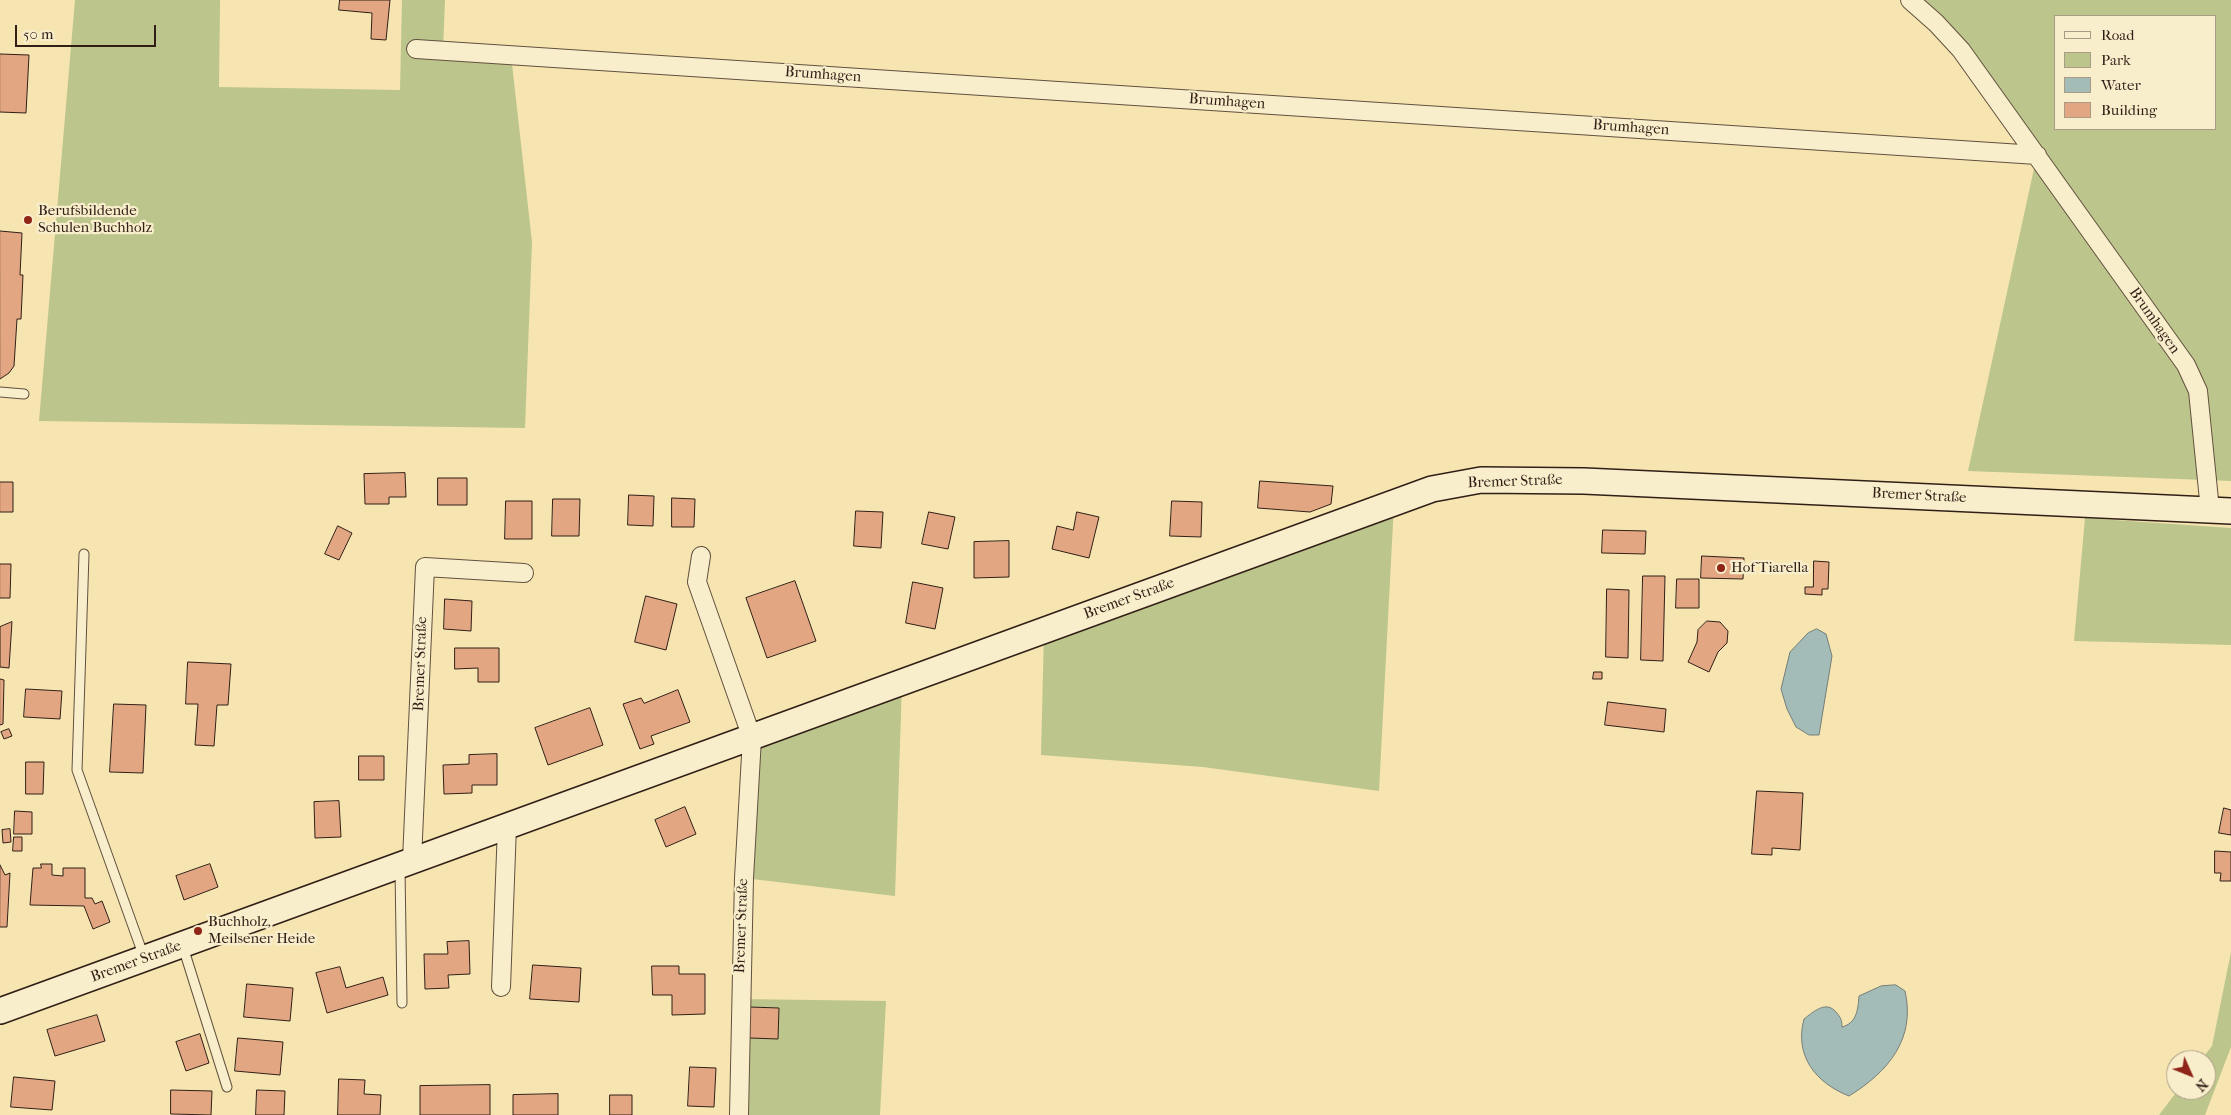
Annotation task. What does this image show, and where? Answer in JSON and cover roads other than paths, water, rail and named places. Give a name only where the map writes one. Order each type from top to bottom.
[{"type":"street","name":"Brumhagen","points":[[1910,0],[1936,23],[1961,50],[2186,365],[2198,391],[2220,511]]},
{"type":"street","name":"Brumhagen","points":[[416,48],[2037,155]]},
{"type":"street","name":"Bremer Straße","points":[[0,1011],[1432,489],[1481,480],[1584,481],[2220,511]]},
{"type":"street","name":"Bremer Straße","points":[[701,556],[698,582],[752,738],[744,878],[739,1115]]},
{"type":"street","name":"Bremer Straße","points":[[406,862],[425,567],[524,573]]},
{"type":"street","points":[[501,987],[507,826]]},
{"type":"lane","points":[[0,392],[24,394]]},
{"type":"lane","points":[[84,554],[77,770],[145,958]]},
{"type":"lane","points":[[402,1003],[406,862]]},
{"type":"lane","points":[[183,944],[227,1086]]},
{"type":"water","points":[[1817,629],[1826,634],[1832,656],[1819,735],[1809,735],[1796,727],[1787,709],[1781,689],[1790,652],[1808,633]]},
{"type":"water","points":[[1896,985],[1905,991],[1907,1008],[1906,1024],[1896,1053],[1876,1076],[1849,1096],[1827,1084],[1810,1066],[1805,1056],[1802,1045],[1804,1019],[1820,1008],[1828,1007],[1839,1016],[1842,1027],[1854,1019],[1859,996],[1881,986]]},
{"type":"place","name":"Berufsbildende Schulen Buchholz","points":[[28,220]]},
{"type":"place","name":"Hof Tiarella","points":[[1721,568]]},
{"type":"place","name":"Buchholz, Meilsener Heide","points":[[198,931]]}]
